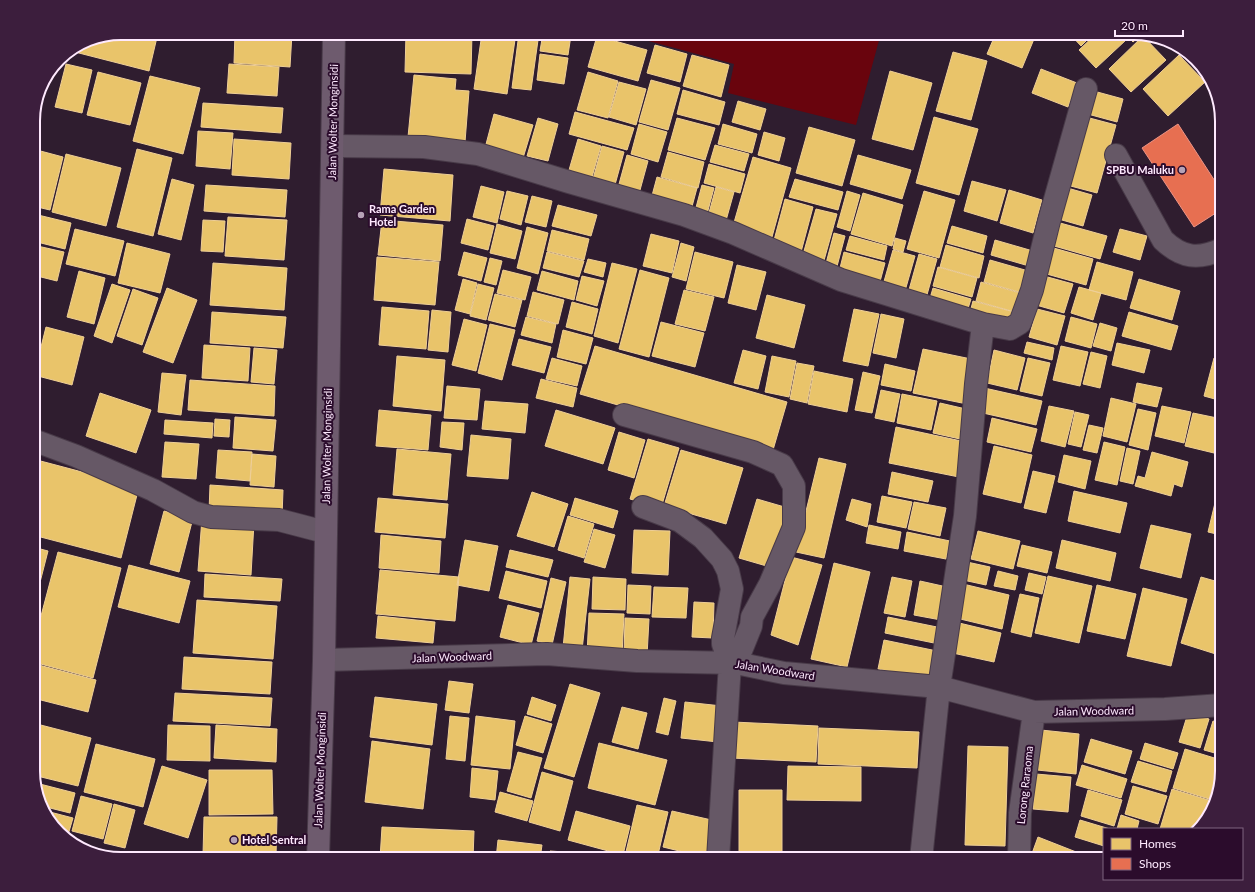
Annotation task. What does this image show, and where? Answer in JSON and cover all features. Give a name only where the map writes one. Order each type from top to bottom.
[{"type":"highway","name":"Jalan Wolter Monginsidi","points":[[318,852],[324,660],[334,40]]},
{"type":"street","points":[[333,146],[424,147],[478,154],[569,182],[684,214],[733,233],[841,280],[983,324],[1010,329],[1020,324],[1032,290],[1049,221],[1086,89]]},
{"type":"street","points":[[1116,156],[1163,240],[1171,248],[1182,254],[1195,256],[1215,252]]},
{"type":"street","points":[[922,852],[939,687],[965,516],[976,384],[983,324]]},
{"type":"street","points":[[624,415],[753,452],[782,465],[794,486],[794,527],[770,584],[752,617],[751,626],[733,663],[719,852]]},
{"type":"street","points":[[40,443],[76,456],[153,490],[193,512],[211,517],[279,520],[325,532]]},
{"type":"street","points":[[642,507],[680,521],[703,538],[722,559],[728,571],[732,589],[723,644],[733,663]]},
{"type":"street","name":"Jalan Woodward","points":[[324,660],[547,654],[637,661],[733,663],[784,673],[939,687],[1034,712],[1164,709],[1215,705]]},
{"type":"street","name":"Lorong Raraoma","points":[[1019,852],[1020,813],[1034,712]]},
{"type":"shaded area","points":[[645,40],[879,40],[856,125],[728,93],[734,64]]},
{"type":"building: Homes","points":[[116,40],[156,40],[149,71],[78,53],[95,44]]},
{"type":"building: Homes","points":[[235,40],[292,40],[290,67],[234,63]]},
{"type":"building: Homes","points":[[406,40],[472,40],[471,74],[405,72]]},
{"type":"building: Homes","points":[[481,40],[515,40],[507,94],[474,89]]},
{"type":"building: Homes","points":[[518,40],[538,40],[531,90],[512,88]]},
{"type":"building: Homes","points":[[542,40],[570,40],[568,55],[540,51]]},
{"type":"building: Homes","points":[[596,40],[611,40],[647,50],[638,81],[588,67]]},
{"type":"building: Homes","points":[[993,40],[1034,40],[1022,68],[987,54]]},
{"type":"building: Homes","points":[[1075,40],[1087,40],[1081,46]]},
{"type":"building: Homes","points":[[1090,40],[1126,40],[1096,68],[1079,50]]},
{"type":"building: Homes","points":[[1139,40],[1148,42],[1166,60],[1131,92],[1109,69]]},
{"type":"building: Homes","points":[[655,45],[687,54],[680,82],[647,73]]},
{"type":"building: Homes","points":[[953,52],[987,61],[971,120],[936,111]]},
{"type":"building: Homes","points":[[540,54],[568,58],[564,84],[537,80]]},
{"type":"building: Homes","points":[[692,55],[729,65],[721,97],[683,86]]},
{"type":"building: Homes","points":[[1179,55],[1205,82],[1168,116],[1143,89]]},
{"type":"building: Homes","points":[[66,64],[92,70],[82,113],[55,107]]},
{"type":"building: Homes","points":[[229,64],[279,67],[277,96],[227,93]]},
{"type":"building: Homes","points":[[1041,69],[1077,83],[1068,107],[1032,93]]},
{"type":"building: Homes","points":[[890,71],[932,83],[913,150],[872,139]]},
{"type":"building: Homes","points":[[98,72],[141,83],[130,125],[87,115]]},
{"type":"building: Homes","points":[[588,72],[618,81],[608,118],[577,110]]},
{"type":"building: Homes","points":[[414,75],[456,79],[455,90],[469,91],[465,142],[408,137]]},
{"type":"building: Homes","points":[[150,76],[200,88],[183,154],[133,141]]},
{"type":"building: Homes","points":[[651,80],[680,88],[668,130],[639,122]]},
{"type":"building: Homes","points":[[619,82],[646,89],[636,125],[609,117]]},
{"type":"building: Homes","points":[[683,90],[725,102],[719,125],[677,114]]},
{"type":"building: Homes","points":[[1090,90],[1123,99],[1117,122],[1084,113]]},
{"type":"building: Homes","points":[[738,101],[766,109],[760,130],[732,122]]},
{"type":"building: Homes","points":[[203,103],[283,108],[281,133],[201,127]]},
{"type":"building: Homes","points":[[575,112],[634,128],[627,150],[569,134]]},
{"type":"building: Homes","points":[[494,114],[533,125],[523,158],[485,148]]},
{"type":"building: Homes","points":[[1082,116],[1116,125],[1097,193],[1063,184]]},
{"type":"building: Homes","points":[[934,117],[978,129],[959,195],[916,183]]},
{"type":"building: Homes","points":[[538,118],[558,124],[548,161],[527,156]]},
{"type":"building: Homes","points":[[677,118],[715,128],[705,160],[668,150]]},
{"type":"building: Homes","points":[[639,124],[667,132],[658,162],[631,154]]},
{"type":"building: Homes","points":[[723,124],[757,134],[752,153],[718,144]]},
{"type":"building: Homes","points":[[809,127],[855,140],[842,186],[796,173]]},
{"type":"building: Homes","points":[[198,131],[233,133],[230,169],[196,166]]},
{"type":"building: Homes","points":[[764,132],[785,138],[779,161],[758,155]]},
{"type":"building: Homes","points":[[234,139],[291,143],[289,179],[232,175]]},
{"type":"building: Homes","points":[[578,139],[601,146],[590,184],[567,177]]},
{"type":"building: Homes","points":[[715,145],[749,154],[744,171],[710,162]]},
{"type":"building: Homes","points":[[602,146],[624,152],[613,192],[591,186]]},
{"type":"building: Homes","points":[[137,149],[172,158],[153,236],[117,227]]},
{"type":"building: Homes","points":[[40,151],[63,157],[50,210],[40,208]]},
{"type":"building: Homes","points":[[668,152],[704,162],[698,188],[661,177]]},
{"type":"building: Homes","points":[[66,154],[121,168],[106,226],[52,212]]},
{"type":"building: Homes","points":[[627,155],[648,161],[637,201],[616,195]]},
{"type":"building: Homes","points":[[858,155],[911,170],[902,199],[850,184]]},
{"type":"building: Homes","points":[[753,157],[791,168],[772,237],[733,226]]},
{"type":"building: Homes","points":[[709,164],[745,174],[740,193],[704,183]]},
{"type":"building: Homes","points":[[384,169],[453,175],[450,221],[380,215]]},
{"type":"building: Homes","points":[[657,177],[697,188],[690,214],[650,203]]},
{"type":"building: Homes","points":[[172,179],[194,185],[181,240],[158,234]]},
{"type":"building: Homes","points":[[795,179],[843,192],[838,210],[789,197]]},
{"type":"building: Homes","points":[[972,181],[1006,190],[997,221],[964,211]]},
{"type":"building: Homes","points":[[206,185],[287,190],[285,217],[204,211]]},
{"type":"building: Homes","points":[[702,185],[714,188],[706,218],[694,215]]},
{"type":"building: Homes","points":[[481,186],[504,192],[497,223],[473,217]]},
{"type":"building: Homes","points":[[716,187],[734,192],[725,224],[707,220]]},
{"type":"building: Homes","points":[[1064,187],[1092,195],[1083,226],[1055,218]]},
{"type":"building: Homes","points":[[1009,190],[1042,200],[1033,233],[1000,223]]},
{"type":"building: Homes","points":[[507,191],[528,196],[521,225],[500,219]]},
{"type":"building: Homes","points":[[847,191],[860,195],[850,231],[837,227]]},
{"type":"building: Homes","points":[[924,191],[955,200],[939,258],[907,249]]},
{"type":"building: Homes","points":[[863,193],[903,205],[892,246],[851,234]]},
{"type":"building: Homes","points":[[532,196],[552,201],[546,227],[525,222]]},
{"type":"building: Homes","points":[[785,199],[813,207],[801,252],[773,244]]},
{"type":"building: Homes","points":[[558,205],[597,215],[591,236],[552,226]]},
{"type":"building: Homes","points":[[816,209],[837,214],[823,264],[802,258]]},
{"type":"building: Homes","points":[[40,215],[71,223],[65,249],[40,243]]},
{"type":"building: Homes","points":[[228,217],[287,220],[284,260],[225,256]]},
{"type":"building: Homes","points":[[467,219],[494,226],[488,250],[461,243]]},
{"type":"building: Homes","points":[[203,220],[225,221],[223,252],[201,251]]},
{"type":"building: Homes","points":[[382,220],[443,225],[440,261],[378,255]]},
{"type":"building: Homes","points":[[1053,221],[1107,236],[1100,259],[1047,244]]},
{"type":"building: Homes","points":[[497,224],[522,231],[515,259],[490,253]]},
{"type":"building: Homes","points":[[952,226],[987,236],[983,253],[947,243]]},
{"type":"building: Homes","points":[[527,227],[548,233],[538,274],[517,268]]},
{"type":"building: Homes","points":[[75,229],[124,241],[115,276],[66,264]]},
{"type":"building: Homes","points":[[1120,229],[1147,236],[1140,260],[1113,252]]},
{"type":"building: Homes","points":[[552,230],[589,239],[584,260],[547,251]]},
{"type":"building: Homes","points":[[834,233],[845,236],[835,274],[824,271]]},
{"type":"building: Homes","points":[[651,234],[679,241],[672,273],[643,266]]},
{"type":"building: Homes","points":[[850,236],[887,246],[884,260],[846,250]]},
{"type":"building: Homes","points":[[895,238],[906,241],[903,252],[893,249]]},
{"type":"building: Homes","points":[[995,240],[1033,251],[1029,266],[991,255]]},
{"type":"building: Homes","points":[[127,243],[170,254],[160,293],[118,283]]},
{"type":"building: Homes","points":[[681,243],[694,247],[686,281],[672,277]]},
{"type":"building: Homes","points":[[946,245],[984,256],[979,278],[940,267]]},
{"type":"building: Homes","points":[[40,247],[64,252],[57,281],[40,277]]},
{"type":"building: Homes","points":[[1050,247],[1093,259],[1086,285],[1043,273]]},
{"type":"building: Homes","points":[[893,250],[915,256],[903,298],[881,292]]},
{"type":"building: Homes","points":[[464,252],[487,258],[481,281],[458,275]]},
{"type":"building: Homes","points":[[547,252],[584,261],[579,277],[543,268]]},
{"type":"building: Homes","points":[[695,252],[733,262],[724,298],[686,289]]},
{"type":"building: Homes","points":[[844,252],[885,263],[878,289],[838,276]]},
{"type":"building: Homes","points":[[919,254],[937,259],[925,302],[907,297]]},
{"type":"building: Homes","points":[[377,257],[439,262],[435,305],[374,300]]},
{"type":"building: Homes","points":[[490,258],[502,261],[496,285],[484,282]]},
{"type":"building: Homes","points":[[588,259],[606,263],[603,277],[584,272]]},
{"type":"building: Homes","points":[[990,260],[1032,272],[1026,294],[984,282]]},
{"type":"building: Homes","points":[[1097,262],[1133,272],[1126,300],[1089,290]]},
{"type":"building: Homes","points":[[213,263],[287,268],[284,310],[210,305]]},
{"type":"building: Homes","points":[[612,263],[637,269],[618,343],[594,336]]},
{"type":"building: Homes","points":[[737,265],[766,272],[756,310],[728,303]]},
{"type":"building: Homes","points":[[938,267],[977,278],[972,297],[933,286]]},
{"type":"building: Homes","points":[[503,270],[531,277],[525,300],[497,293]]},
{"type":"building: Homes","points":[[640,270],[669,278],[649,357],[619,349]]},
{"type":"building: Homes","points":[[79,271],[105,278],[94,324],[67,317]]},
{"type":"building: Homes","points":[[542,271],[578,281],[574,300],[537,290]]},
{"type":"building: Homes","points":[[582,276],[604,281],[597,306],[576,300]]},
{"type":"building: Homes","points":[[1044,276],[1073,284],[1064,313],[1036,305]]},
{"type":"building: Homes","points":[[463,279],[477,283],[470,314],[455,310]]},
{"type":"building: Homes","points":[[1139,279],[1180,291],[1172,320],[1130,308]]},
{"type":"building: Homes","points":[[981,282],[1020,293],[1015,312],[976,301]]},
{"type":"building: Homes","points":[[112,284],[130,290],[112,343],[94,336]]},
{"type":"building: Homes","points":[[478,284],[494,288],[486,320],[470,316]]},
{"type":"building: Homes","points":[[1079,287],[1101,293],[1093,320],[1071,313]]},
{"type":"building: Homes","points":[[167,288],[197,300],[173,363],[143,352]]},
{"type":"building: Homes","points":[[933,288],[971,299],[966,315],[928,305]]},
{"type":"building: Homes","points":[[133,289],[158,298],[142,345],[117,336]]},
{"type":"building: Homes","points":[[684,290],[714,297],[705,331],[675,324]]},
{"type":"building: Homes","points":[[533,292],[564,300],[558,324],[527,316]]},
{"type":"building: Homes","points":[[495,294],[522,300],[515,327],[488,320]]},
{"type":"building: Homes","points":[[767,295],[805,305],[794,348],[756,338]]},
{"type":"building: Homes","points":[[973,301],[1014,312],[1010,327],[969,316]]},
{"type":"building: Homes","points":[[572,302],[598,309],[592,334],[566,327]]},
{"type":"building: Homes","points":[[382,307],[429,311],[426,349],[379,345]]},
{"type":"building: Homes","points":[[854,309],[879,314],[868,366],[843,361]]},
{"type":"building: Homes","points":[[1037,309],[1065,316],[1057,345],[1029,337]]},
{"type":"building: Homes","points":[[432,310],[451,312],[448,352],[428,350]]},
{"type":"building: Homes","points":[[212,312],[286,317],[283,348],[210,343]]},
{"type":"building: Homes","points":[[1129,312],[1178,326],[1171,350],[1122,336]]},
{"type":"building: Homes","points":[[881,314],[904,319],[896,358],[873,353]]},
{"type":"building: Homes","points":[[526,317],[556,324],[552,343],[521,335]]},
{"type":"building: Homes","points":[[1071,317],[1097,324],[1091,348],[1065,341]]},
{"type":"building: Homes","points":[[464,319],[487,325],[476,371],[452,365]]},
{"type":"building: Homes","points":[[661,322],[704,333],[695,367],[652,356]]},
{"type":"building: Homes","points":[[1100,323],[1117,328],[1111,351],[1093,346]]},
{"type":"building: Homes","points":[[490,324],[515,330],[502,380],[478,373]]},
{"type":"building: Homes","points":[[46,327],[84,337],[72,385],[40,377],[40,351]]},
{"type":"building: Homes","points":[[563,330],[593,338],[586,364],[557,357]]},
{"type":"building: Homes","points":[[519,339],[551,347],[544,373],[512,365]]},
{"type":"building: Homes","points":[[1027,342],[1054,348],[1052,360],[1024,353]]},
{"type":"building: Homes","points":[[1117,343],[1150,350],[1144,373],[1112,365]]},
{"type":"building: Homes","points":[[204,345],[250,348],[248,381],[202,378]]},
{"type":"building: Homes","points":[[595,346],[787,402],[773,450],[580,394]]},
{"type":"building: Homes","points":[[1061,346],[1088,352],[1080,386],[1053,380]]},
{"type":"building: Homes","points":[[254,348],[277,350],[274,384],[251,382]]},
{"type":"building: Homes","points":[[923,349],[976,360],[967,404],[913,393]]},
{"type":"building: Homes","points":[[743,350],[766,356],[758,389],[734,383]]},
{"type":"building: Homes","points":[[994,350],[1025,358],[1017,390],[987,383]]},
{"type":"building: Homes","points":[[1091,352],[1107,356],[1100,388],[1083,384]]},
{"type":"building: Homes","points":[[397,356],[445,360],[441,411],[393,406]]},
{"type":"building: Homes","points":[[772,356],[796,361],[789,397],[765,392]]},
{"type":"building: Homes","points":[[552,358],[582,366],[577,386],[546,379]]},
{"type":"building: Homes","points":[[1028,358],[1050,363],[1042,396],[1020,391]]},
{"type":"building: Homes","points":[[1214,358],[1215,399],[1204,396]]},
{"type":"building: Homes","points":[[797,363],[814,366],[807,403],[790,399]]},
{"type":"building: Homes","points":[[885,364],[915,371],[911,391],[881,385]]},
{"type":"building: Homes","points":[[814,371],[853,379],[847,412],[808,404]]},
{"type":"building: Homes","points":[[863,372],[880,376],[872,413],[855,410]]},
{"type":"building: Homes","points":[[162,373],[186,375],[181,415],[158,412]]},
{"type":"building: Homes","points":[[541,379],[577,388],[573,407],[536,398]]},
{"type":"building: Homes","points":[[190,380],[275,386],[274,416],[188,410]]},
{"type":"building: Homes","points":[[1137,383],[1162,388],[1157,407],[1133,402]]},
{"type":"building: Homes","points":[[447,386],[480,389],[477,420],[444,418]]},
{"type":"building: Homes","points":[[980,387],[1042,401],[1036,425],[974,411]]},
{"type":"building: Homes","points":[[881,390],[900,394],[894,422],[875,418]]},
{"type":"building: Homes","points":[[100,393],[151,410],[136,453],[86,436]]},
{"type":"building: Homes","points":[[902,394],[937,401],[931,430],[897,423]]},
{"type":"building: Homes","points":[[1111,398],[1136,404],[1127,442],[1103,436]]},
{"type":"building: Homes","points":[[485,401],[528,404],[525,433],[482,429]]},
{"type":"building: Homes","points":[[940,403],[966,409],[960,439],[933,433]]},
{"type":"building: Homes","points":[[1049,406],[1074,411],[1065,447],[1041,441]]},
{"type":"building: Homes","points":[[1162,406],[1191,412],[1184,443],[1155,436]]},
{"type":"building: Homes","points":[[1138,409],[1156,413],[1148,450],[1129,445]]},
{"type":"building: Homes","points":[[379,410],[431,415],[428,450],[376,446]]},
{"type":"building: Homes","points":[[556,410],[615,428],[603,464],[545,446]]},
{"type":"building: Homes","points":[[1075,412],[1089,415],[1081,447],[1068,444]]},
{"type":"building: Homes","points":[[1193,413],[1215,418],[1214,453],[1185,446]]},
{"type":"building: Homes","points":[[235,417],[276,420],[273,451],[233,448]]},
{"type":"building: Homes","points":[[992,418],[1037,429],[1031,452],[987,442]]},
{"type":"building: Homes","points":[[215,419],[230,420],[229,437],[214,436]]},
{"type":"building: Homes","points":[[165,420],[213,423],[212,438],[164,434]]},
{"type":"building: Homes","points":[[442,422],[464,423],[462,450],[440,447]]},
{"type":"building: Homes","points":[[1089,425],[1103,428],[1097,453],[1083,450]]},
{"type":"building: Homes","points":[[896,427],[966,442],[959,477],[889,463]]},
{"type":"building: Homes","points":[[619,432],[645,440],[634,478],[608,470]]},
{"type":"building: Homes","points":[[471,435],[511,439],[508,479],[467,476]]},
{"type":"building: Homes","points":[[648,439],[679,448],[661,508],[630,499]]},
{"type":"building: Homes","points":[[165,442],[199,444],[196,479],[162,477]]},
{"type":"building: Homes","points":[[1104,442],[1125,447],[1117,485],[1095,480]]},
{"type":"building: Homes","points":[[994,446],[1032,455],[1021,503],[983,494]]},
{"type":"building: Homes","points":[[1127,448],[1140,451],[1133,484],[1120,481]]},
{"type":"building: Homes","points":[[397,449],[451,454],[447,500],[393,495]]},
{"type":"building: Homes","points":[[218,450],[252,452],[250,481],[216,478]]},
{"type":"building: Homes","points":[[681,450],[743,468],[726,524],[664,506]]},
{"type":"building: Homes","points":[[1152,452],[1188,462],[1182,487],[1174,484],[1171,496],[1135,486],[1138,476],[1145,478]]},
{"type":"building: Homes","points":[[252,454],[276,456],[274,487],[250,485]]},
{"type":"building: Homes","points":[[1064,455],[1091,461],[1085,489],[1058,482]]},
{"type":"building: Homes","points":[[819,458],[846,464],[824,558],[796,552]]},
{"type":"building: Homes","points":[[40,461],[139,487],[121,558],[40,537]]},
{"type":"building: Homes","points":[[1033,471],[1055,476],[1046,513],[1024,508]]},
{"type":"building: Homes","points":[[892,472],[933,481],[928,502],[888,494]]},
{"type":"building: Homes","points":[[210,485],[283,490],[282,517],[209,512]]},
{"type":"building: Homes","points":[[1074,491],[1127,503],[1120,533],[1068,521]]},
{"type":"building: Homes","points":[[532,492],[568,504],[554,547],[517,536]]},
{"type":"building: Homes","points":[[882,496],[912,502],[906,528],[877,522]]},
{"type":"building: Homes","points":[[378,498],[448,504],[445,538],[375,532]]},
{"type":"building: Homes","points":[[575,498],[618,511],[613,528],[570,515]]},
{"type":"building: Homes","points":[[757,499],[788,508],[770,567],[739,558]]},
{"type":"building: Homes","points":[[852,499],[871,504],[867,527],[846,520]]},
{"type":"building: Homes","points":[[914,502],[946,508],[940,536],[908,529]]},
{"type":"building: Homes","points":[[1215,503],[1215,534],[1208,532]]},
{"type":"building: Homes","points":[[164,511],[193,518],[179,572],[150,564]]},
{"type":"building: Homes","points":[[568,516],[594,524],[584,558],[558,550]]},
{"type":"building: Homes","points":[[202,518],[254,522],[251,575],[198,571]]},
{"type":"building: Homes","points":[[869,525],[901,532],[898,549],[866,543]]},
{"type":"building: Homes","points":[[1151,525],[1191,534],[1181,578],[1140,568]]},
{"type":"building: Homes","points":[[594,529],[615,535],[605,568],[584,562]]},
{"type":"building: Homes","points":[[634,530],[670,531],[668,575],[632,573]]},
{"type":"building: Homes","points":[[978,531],[1020,541],[1013,569],[971,559]]},
{"type":"building: Homes","points":[[907,532],[950,541],[946,559],[904,551]]},
{"type":"building: Homes","points":[[381,535],[441,541],[439,573],[379,568]]},
{"type":"building: Homes","points":[[465,540],[498,546],[489,591],[457,585]]},
{"type":"building: Homes","points":[[1062,540],[1116,553],[1110,581],[1056,568]]},
{"type":"building: Homes","points":[[1022,545],[1052,552],[1047,573],[1017,566]]},
{"type":"building: Homes","points":[[40,549],[48,551],[40,582]]},
{"type":"building: Homes","points":[[510,550],[553,560],[548,577],[506,567]]},
{"type":"building: Homes","points":[[58,552],[121,568],[93,678],[40,664],[40,620]]},
{"type":"building: Homes","points":[[791,557],[822,565],[798,645],[771,635]]},
{"type":"building: Homes","points":[[967,562],[990,567],[986,585],[963,580]]},
{"type":"building: Homes","points":[[834,563],[870,572],[847,667],[811,659]]},
{"type":"building: Homes","points":[[129,565],[190,581],[179,623],[118,607]]},
{"type":"building: Homes","points":[[380,570],[459,577],[455,621],[376,614]]},
{"type":"building: Homes","points":[[506,571],[547,581],[541,608],[499,598]]},
{"type":"building: Homes","points":[[998,571],[1018,576],[1015,590],[994,586]]},
{"type":"building: Homes","points":[[1029,573],[1046,577],[1042,594],[1025,590]]},
{"type":"building: Homes","points":[[205,574],[282,579],[280,601],[204,597]]},
{"type":"building: Homes","points":[[1048,576],[1092,586],[1079,643],[1035,633]]},
{"type":"building: Homes","points":[[570,577],[590,579],[582,650],[563,648]]},
{"type":"building: Homes","points":[[593,577],[626,579],[625,610],[592,609]]},
{"type":"building: Homes","points":[[892,577],[912,581],[905,617],[884,613]]},
{"type":"building: Homes","points":[[1201,577],[1215,581],[1215,654],[1181,643]]},
{"type":"building: Homes","points":[[551,578],[566,582],[552,645],[537,641]]},
{"type":"building: Homes","points":[[920,581],[947,587],[941,620],[914,615]]},
{"type":"building: Homes","points":[[963,584],[1009,595],[1002,629],[956,618]]},
{"type":"building: Homes","points":[[628,585],[651,586],[650,614],[627,613]]},
{"type":"building: Homes","points":[[1097,585],[1136,594],[1125,639],[1087,631]]},
{"type":"building: Homes","points":[[654,587],[688,588],[686,618],[652,617]]},
{"type":"building: Homes","points":[[1143,588],[1187,599],[1171,666],[1127,656]]},
{"type":"building: Homes","points":[[1020,594],[1039,598],[1031,637],[1011,632]]},
{"type":"building: Homes","points":[[197,600],[277,606],[273,659],[193,653]]},
{"type":"building: Homes","points":[[694,602],[714,603],[713,638],[692,637]]},
{"type":"building: Homes","points":[[508,605],[539,613],[531,645],[500,637]]},
{"type":"building: Homes","points":[[589,613],[624,614],[622,656],[587,655]]},
{"type":"building: Homes","points":[[378,616],[435,622],[433,643],[376,638]]},
{"type":"building: Homes","points":[[888,617],[937,627],[934,643],[885,633]]},
{"type":"building: Homes","points":[[625,618],[649,619],[647,656],[624,655]]},
{"type":"building: Homes","points":[[955,622],[1001,633],[994,662],[948,652]]},
{"type":"building: Homes","points":[[884,640],[937,651],[932,680],[878,669]]},
{"type":"building: Homes","points":[[184,657],[272,662],[270,694],[182,689]]},
{"type":"building: Homes","points":[[40,665],[96,680],[88,712],[40,700]]},
{"type":"building: Homes","points":[[449,681],[473,684],[469,713],[445,710]]},
{"type":"building: Homes","points":[[570,684],[600,693],[574,777],[544,768]]},
{"type":"building: Homes","points":[[175,693],[272,698],[270,726],[173,721]]},
{"type":"building: Homes","points":[[375,697],[437,704],[432,745],[370,737]]},
{"type":"building: Homes","points":[[532,697],[556,705],[551,721],[527,714]]},
{"type":"building: Homes","points":[[664,698],[676,701],[668,735],[656,732]]},
{"type":"building: Homes","points":[[685,702],[722,706],[718,742],[681,738]]},
{"type":"building: Homes","points":[[622,707],[647,713],[638,749],[612,742]]},
{"type":"building: Homes","points":[[1188,713],[1209,719],[1200,748],[1179,742]]},
{"type":"building: Homes","points":[[450,716],[469,718],[465,761],[446,759]]},
{"type":"building: Homes","points":[[476,716],[515,721],[510,769],[471,765]]},
{"type":"building: Homes","points":[[525,716],[552,724],[543,753],[516,745]]},
{"type":"building: Homes","points":[[1213,721],[1215,722],[1215,753],[1204,750]]},
{"type":"building: Homes","points":[[733,722],[818,726],[816,762],[731,758]]},
{"type":"building: Homes","points":[[40,725],[91,738],[78,786],[40,777]]},
{"type":"building: Homes","points":[[168,725],[210,726],[210,761],[167,760]]},
{"type":"building: Homes","points":[[216,725],[277,729],[276,762],[214,758]]},
{"type":"building: Homes","points":[[819,728],[919,732],[917,768],[818,764]]},
{"type":"building: Homes","points":[[1041,730],[1079,734],[1076,774],[1037,770]]},
{"type":"building: Homes","points":[[1091,739],[1132,751],[1125,774],[1084,762]]},
{"type":"building: Homes","points":[[372,741],[430,749],[423,809],[365,802]]},
{"type":"building: Homes","points":[[599,743],[667,760],[655,805],[588,788]]},
{"type":"building: Homes","points":[[1145,743],[1178,753],[1173,769],[1140,759]]},
{"type":"building: Homes","points":[[96,744],[155,759],[143,807],[84,792]]},
{"type":"building: Homes","points":[[968,746],[1008,747],[1005,846],[965,845]]},
{"type":"building: Homes","points":[[1185,749],[1215,758],[1214,781],[1209,799],[1173,788]]},
{"type":"building: Homes","points":[[518,752],[542,758],[531,798],[507,791]]},
{"type":"building: Homes","points":[[1138,761],[1172,771],[1166,792],[1131,782]]},
{"type":"building: Homes","points":[[1082,765],[1127,779],[1121,798],[1076,785]]},
{"type":"building: Homes","points":[[162,766],[207,780],[188,838],[144,824]]},
{"type":"building: Homes","points":[[788,766],[861,767],[861,801],[787,800]]},
{"type":"building: Homes","points":[[472,768],[498,771],[495,800],[470,797]]},
{"type":"building: Homes","points":[[209,770],[272,770],[273,814],[209,815]]},
{"type":"building: Homes","points":[[542,772],[573,781],[560,831],[529,822]]},
{"type":"building: Homes","points":[[1036,774],[1071,777],[1068,812],[1033,809]]},
{"type":"building: Homes","points":[[42,784],[75,793],[70,813],[49,808],[46,802]]},
{"type":"building: Homes","points":[[1133,786],[1167,796],[1158,824],[1125,814]]},
{"type":"building: Homes","points":[[1172,789],[1210,800],[1198,820],[1191,828],[1160,828]]},
{"type":"building: Homes","points":[[739,790],[782,790],[782,852],[739,852]]},
{"type":"building: Homes","points":[[1088,790],[1122,800],[1114,826],[1081,816]]},
{"type":"building: Homes","points":[[500,792],[533,801],[527,821],[495,812]]},
{"type":"building: Homes","points":[[81,796],[112,804],[103,839],[72,831]]},
{"type":"building: Homes","points":[[114,804],[135,810],[125,848],[104,843]]},
{"type":"building: Homes","points":[[637,805],[668,812],[659,852],[626,852]]},
{"type":"building: Homes","points":[[576,811],[630,826],[624,852],[612,852],[568,840]]},
{"type":"building: Homes","points":[[672,811],[716,821],[709,852],[683,852],[663,847]]},
{"type":"building: Homes","points":[[52,812],[73,818],[69,833]]},
{"type":"building: Homes","points":[[1121,815],[1139,821],[1137,828],[1117,828]]},
{"type":"building: Homes","points":[[204,817],[277,817],[276,852],[203,852]]},
{"type":"building: Homes","points":[[1080,820],[1107,828],[1103,828],[1103,846],[1075,837]]},
{"type":"building: Homes","points":[[382,827],[474,831],[473,852],[380,852]]},
{"type":"building: Homes","points":[[1038,837],[1076,852],[1033,852]]},
{"type":"building: Homes","points":[[498,840],[542,845],[541,852],[497,852]]},
{"type":"building: Shops","name":"SPBU Maluku","points":[[1178,124],[1215,181],[1215,214],[1194,227],[1142,148]]},
{"type":"place","name":"SPBU Maluku","points":[[1182,170]]},
{"type":"place","name":"Rama Garden Hotel","points":[[361,215]]},
{"type":"place","name":"Hotel Sentral","points":[[234,840]]}]
